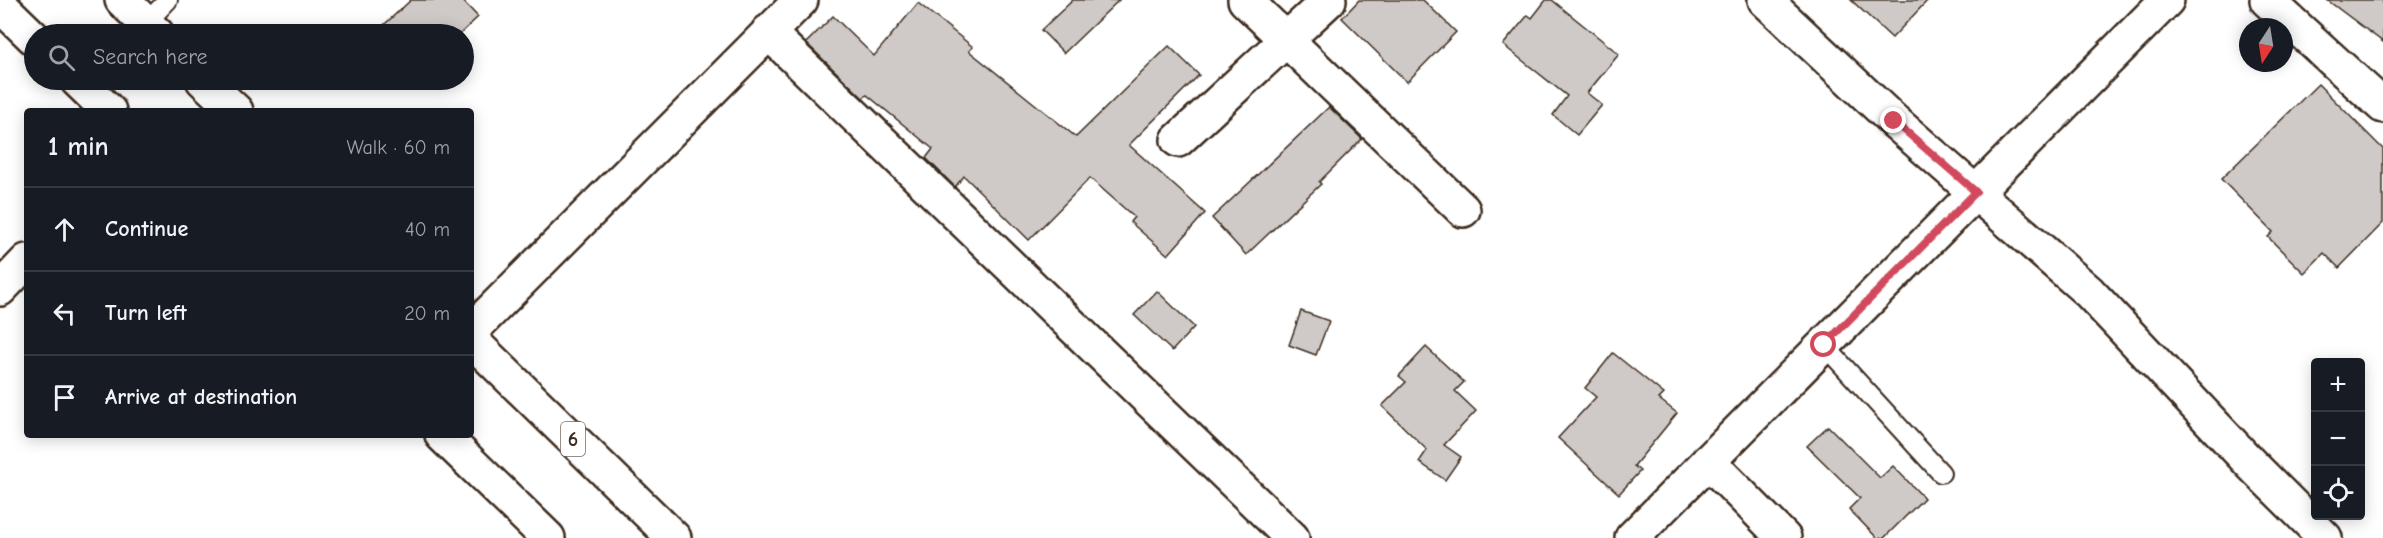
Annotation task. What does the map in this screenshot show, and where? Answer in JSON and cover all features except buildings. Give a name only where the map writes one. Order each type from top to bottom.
[{"type":"main road","points":[[122,0],[146,24]]},
{"type":"main road","points":[[474,328],[801,0]]},
{"type":"main road","points":[[1245,0],[1463,210]]},
{"type":"main road","points":[[1178,140],[1329,0]]},
{"type":"main road","points":[[1765,0],[1844,76],[2089,292],[2251,464],[2325,538]]},
{"type":"main road","points":[[1632,538],[2167,0]]},
{"type":"main road","points":[[2267,0],[2383,105]]},
{"type":"main road","points":[[0,5],[24,28]]},
{"type":"main road","points":[[768,32],[1292,538]]},
{"type":"main road","points":[[87,90],[106,108]]},
{"type":"main road","points":[[214,90],[233,108]]},
{"type":"main road","points":[[0,289],[24,264]]},
{"type":"main road","name":"6","points":[[474,343],[674,538]]},
{"type":"main road","points":[[445,438],[548,538]]},
{"type":"main road","points":[[1708,461],[1784,538]]},
{"type":"lane","points":[[154,24],[168,0]]},
{"type":"lane","points":[[1824,345],[1941,473]]},
{"type":"route","points":[[1824,345],[1976,192],[1894,121]]}]
